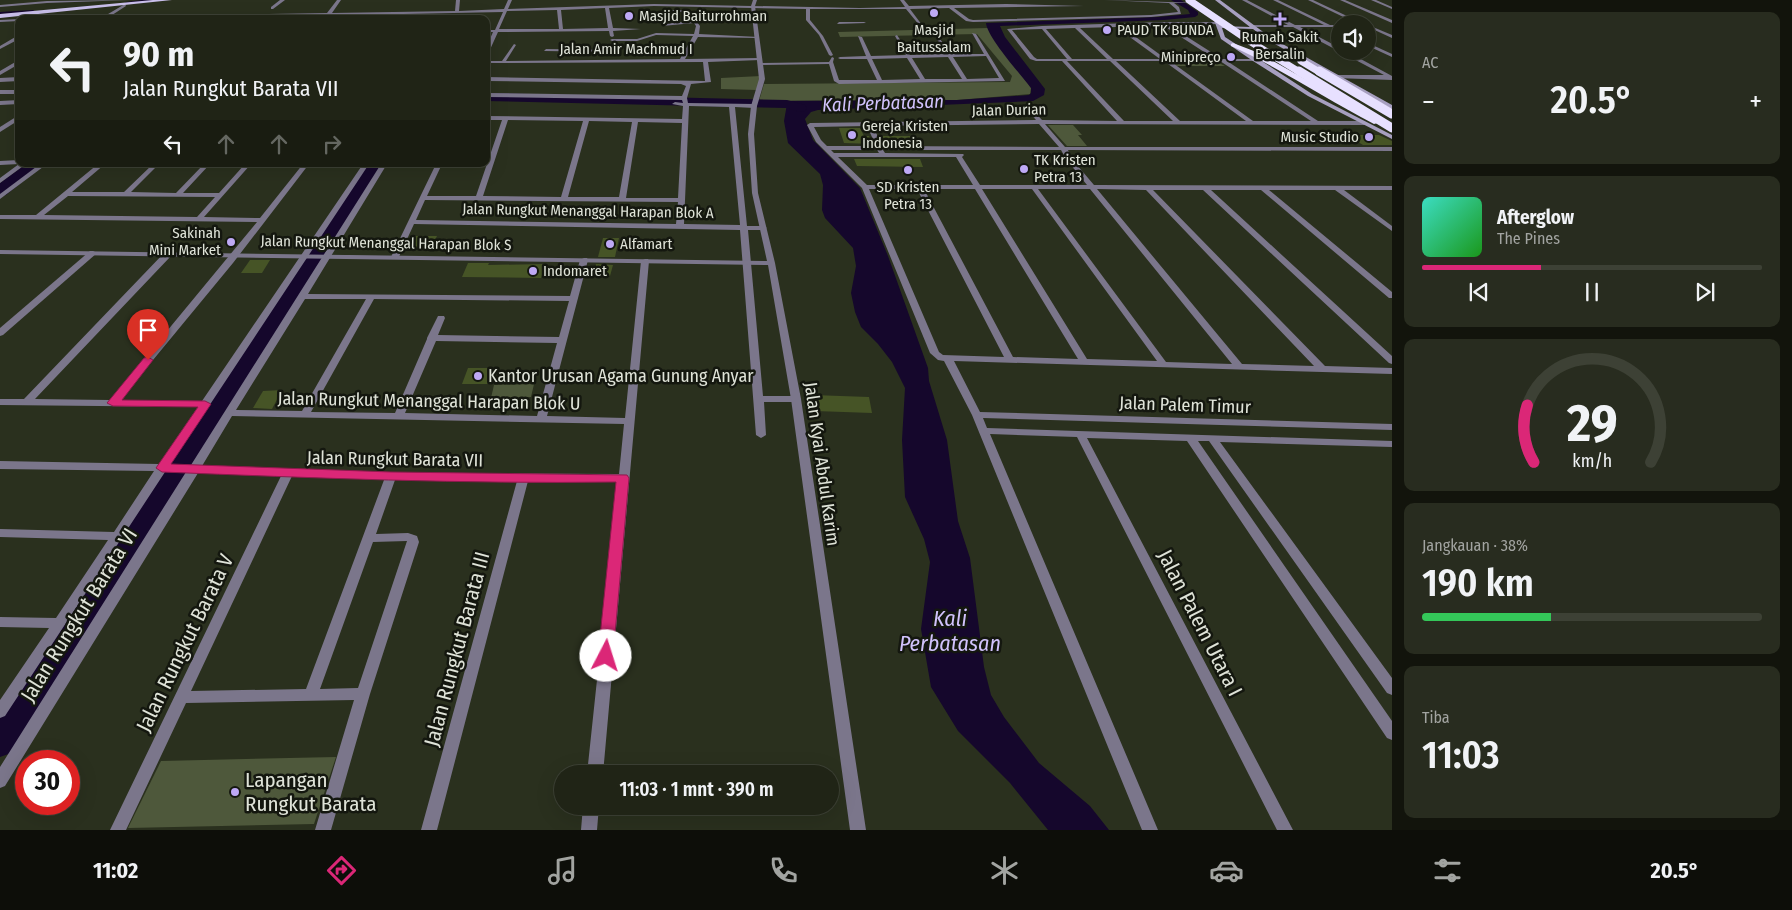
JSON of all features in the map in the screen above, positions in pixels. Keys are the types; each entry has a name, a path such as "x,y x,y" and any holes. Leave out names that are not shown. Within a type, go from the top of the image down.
{"highway":[{"path":"1188,1 1392,129"},
{"path":"1214,2 1250,31 1392,114"},
{"path":"1233,45 1280,68 1327,96 1392,129"}],"main road":[{"path":"0,11 169,0"},
{"path":"1196,1 1217,23 1221,35 1254,60 1310,95 1392,138"},
{"path":"0,16 41,13 127,2"},
{"path":"1214,2 1252,27 1392,107"},
{"path":"41,13 46,8"},
{"path":"1217,23 1231,21"},
{"path":"1238,21 1244,21"},
{"path":"1217,23 1252,27"}],"street":[{"path":"272,8 283,0"},
{"path":"329,14 339,0"},
{"path":"457,12 458,0"},
{"path":"490,42 510,0"},
{"path":"713,0 718,6"},
{"path":"753,6 755,0"},
{"path":"838,9 839,0"},
{"path":"902,0 920,25"},
{"path":"308,15 560,10 654,3 669,5 838,9 907,9 1006,5 1082,6 1078,0"},
{"path":"1106,0 1172,3 1196,1"},
{"path":"1244,0 1331,46"},
{"path":"1275,0 1331,26"},
{"path":"1310,0 1342,15"},
{"path":"1342,0 1392,22"},
{"path":"1373,0 1392,7"},
{"path":"0,6 57,2 127,2"},
{"path":"108,15 127,2"},
{"path":"784,7 787,3"},
{"path":"950,7 968,20 1142,17 1180,13 1180,10 1172,3"},
{"path":"669,5 670,11"},
{"path":"1006,5 1014,14"},
{"name":"Jalan Kyai Abdul Karim","path":"753,6 762,79 755,103 751,134 755,193 771,263 796,399 858,830"},
{"path":"607,8 611,30 613,62"},
{"path":"808,8 808,20 820,35 831,60 836,81 839,82 1003,80 974,34"},
{"path":"860,9 868,31"},
{"path":"560,10 562,31"},
{"path":"660,12 684,11 695,22 698,30 696,36 681,62"},
{"path":"407,15 411,13"},
{"path":"0,21 15,20"},
{"path":"664,25 695,22"},
{"path":"839,23 864,23"},
{"path":"1217,23 1163,23 1008,29 1034,59 1254,60"},
{"path":"1163,23 1317,122"},
{"path":"1116,25 1251,122"},
{"path":"1075,26 1178,122"},
{"path":"1252,27 1331,26"},
{"path":"1376,26 1392,26"},
{"path":"1042,27 1067,60 1122,122"},
{"path":"490,31 639,29"},
{"path":"1376,30 1392,38"},
{"path":"612,40 637,40 656,34 757,38"},
{"path":"896,36 922,81"},
{"path":"937,36 965,80"},
{"path":"9,37 15,37"},
{"path":"860,37 880,82"},
{"path":"0,48 15,39"},
{"path":"503,62 514,45"},
{"path":"1376,48 1392,56"},
{"path":"546,50 613,51"},
{"name":"Jalan Amir Machmud I","path":"490,63 761,62 831,60 840,57 987,54"},
{"path":"1358,60 1391,77"},
{"path":"490,79 708,82 705,61"},
{"path":"0,73 15,64"},
{"path":"1337,77 1391,77"},
{"path":"0,80 15,79"},
{"path":"680,225 685,101 689,85 684,82"},
{"path":"0,92 15,92"},
{"path":"490,95 685,101 732,105 755,103"},
{"path":"490,100 685,101"},
{"path":"0,103 15,102"},
{"path":"732,105 745,226 746,262 761,435"},
{"path":"1028,106 1064,149 1067,156 1092,188 1240,367"},
{"path":"490,118 685,121"},
{"path":"480,198 506,118"},
{"path":"564,199 587,119"},
{"path":"0,130 15,120"},
{"path":"622,199 635,120"},
{"name":"Jalan Durian","path":"826,148 818,141 810,125 1042,122 1364,123"},
{"path":"870,125 882,152"},
{"path":"826,148 958,156 1392,156"},
{"path":"826,148 865,188 935,353 941,358 1392,371"},
{"path":"833,156 882,152 1064,149 1392,149"},
{"path":"958,156 1084,362"},
{"path":"0,163 15,162"},
{"path":"0,181 19,167"},
{"path":"0,197 40,167"},
{"path":"37,218 98,167"},
{"path":"126,194 153,167"},
{"path":"178,194 204,167"},
{"path":"199,219 245,167"},
{"path":"113,403 304,167"},
{"name":"Jalan Rungkut Barata VI","path":"0,712 165,468 205,404 307,256 364,167"},
{"name":"Jalan Rungkut Barata VI","path":"0,781 188,469 228,413 324,256 382,167"},
{"path":"395,257 438,167"},
{"path":"865,188 1392,188"},
{"path":"920,188 1010,360"},
{"path":"1034,188 1164,365"},
{"path":"1148,188 1322,369"},
{"path":"1205,188 1392,362"},
{"path":"1263,188 1392,296"},
{"path":"1337,188 1392,229"},
{"path":"66,194 220,195"},
{"path":"423,198 681,200"},
{"path":"0,216 261,220"},
{"name":"Jalan Rungkut Menanggal Harapan Blok A","path":"412,222 745,226 763,228"},
{"name":"Jalan Rungkut Menanggal Harapan Blok S","path":"1,253 235,254 771,263"},
{"path":"0,333 94,253"},
{"path":"26,402 168,254"},
{"path":"541,419 584,260"},
{"path":"595,765 645,261"},
{"path":"301,296 573,299"},
{"path":"305,414 372,296"},
{"path":"399,416 441,318"},
{"path":"431,338 562,340"},
{"path":"948,359 983,431 1150,830"},
{"path":"759,399 796,399"},
{"path":"0,402 205,404"},
{"name":"Jalan Rungkut Menanggal Harapan Blok U","path":"228,413 630,421"},
{"name":"Jalan Palem Timur","path":"976,415 1391,428"},
{"name":"Jalan Palem Timur","path":"983,431 1392,444"},
{"name":"Jalan Palem Utara I","path":"1080,434 1284,830"},
{"path":"1190,437 1392,733"},
{"path":"1212,438 1392,689"},
{"name":"Jalan Rungkut Barata VII","path":"0,465 523,479 622,478"},
{"name":"Jalan Rungkut Barata V","path":"118,830 288,473"},
{"path":"311,695 370,538 391,476"},
{"name":"Jalan Rungkut Barata III","path":"429,830 523,479"},
{"path":"0,534 118,536"},
{"path":"323,830 363,694 413,542 413,538 408,537 370,538"},
{"path":"0,622 59,623"},
{"path":"181,697 363,694"},
{"path":"589,830 591,815"}],"green space":[{"path":"988,28 1031,88 1030,94 957,100 759,101 764,84 1010,82 1012,76 977,34 840,37 838,32"},
{"path":"1159,54 1207,54 1214,58 1169,59"},
{"path":"1215,61 1225,66 1176,66 1170,62"},
{"path":"761,76 757,90 721,89 721,78"},
{"path":"1048,125 1073,125 1082,135 1078,135 1087,146 1067,146"},
{"path":"534,384 531,397 491,398 494,385"},
{"name":"Lapangan Rungkut Barata","path":"336,757 314,824 128,828 161,761"}],"water":[{"name":"Kali Perbatasan","path":"1171,0 1181,0 1198,12 1198,15 1195,17 1164,20 1000,26 1005,37 1045,89 1044,95 1033,101 818,110 811,112 805,119 813,140 860,188 888,256 928,368 929,381 947,440 958,521 970,558 984,667 991,695 1004,717 1039,763 1090,806 1109,830 1048,830 1010,783 958,731 931,687 921,629 930,562 924,539 905,497 902,440 905,388 892,362 861,327 855,312 851,293 856,266 853,248 825,218 822,210 823,185 820,174 788,143 784,121 787,104 764,103 764,101 957,100 1029,95 1031,88 998,46 986,23 1158,17 1190,14 1188,10"}],"building":[{"name":"Gereja Kristen Indonesia","path":"839,128 860,128 864,136 869,136 873,144 844,143"},
{"name":"Music Studio","path":"1347,135 1379,135 1392,141 1392,145 1363,145"},
{"path":"880,136 910,136 914,144 883,144"},
{"name":"SD Kristen Petra 13","path":"854,159 920,159 923,167 857,166"},
{"path":"411,236 437,236 431,248 405,248"},
{"name":"Alfamart","path":"603,238 619,238 615,257 598,257"},
{"path":"250,260 270,260 262,273 241,273"},
{"path":"468,263 489,263 488,265 545,264 541,278 462,277"},
{"path":"596,264 613,265 610,276 593,276"},
{"name":"Kantor Urusan Agama Gunung Anyar","path":"468,368 494,368 489,384 462,384"},
{"path":"282,390 272,409 253,408 263,391"},
{"path":"813,395 869,397 872,413 815,411"}],"waterway":[{"path":"126,3 150,0"},
{"path":"0,13 33,11"},
{"path":"490,97 787,104 800,108"},
{"path":"0,191 32,167"},
{"path":"0,740 373,167"}],"place":[{"name":"Masjid Baitussalam","path":"934,13"},
{"name":"Masjid Baiturrohman","path":"629,16"},
{"name":"Rumah Sakit Bersalin","path":"1280,19"},
{"name":"PAUD TK BUNDA","path":"1107,30"},
{"name":"Minipreço","path":"1231,57"},
{"name":"Gereja Kristen Indonesia","path":"852,135"},
{"name":"Music Studio","path":"1369,137"},
{"name":"TK Kristen Petra 13","path":"1024,169"},
{"name":"SD Kristen Petra 13","path":"908,170"},
{"name":"Sakinah Mini Market","path":"231,242"},
{"name":"Alfamart","path":"610,244"},
{"name":"Indomaret","path":"533,271"},
{"name":"Kantor Urusan Agama Gunung Anyar","path":"478,376"},
{"name":"Lapangan Rungkut Barata","path":"235,792"}],"route":[{"path":"148,360 113,403 205,404 162,468 523,479 622,478 606,656"}]}
